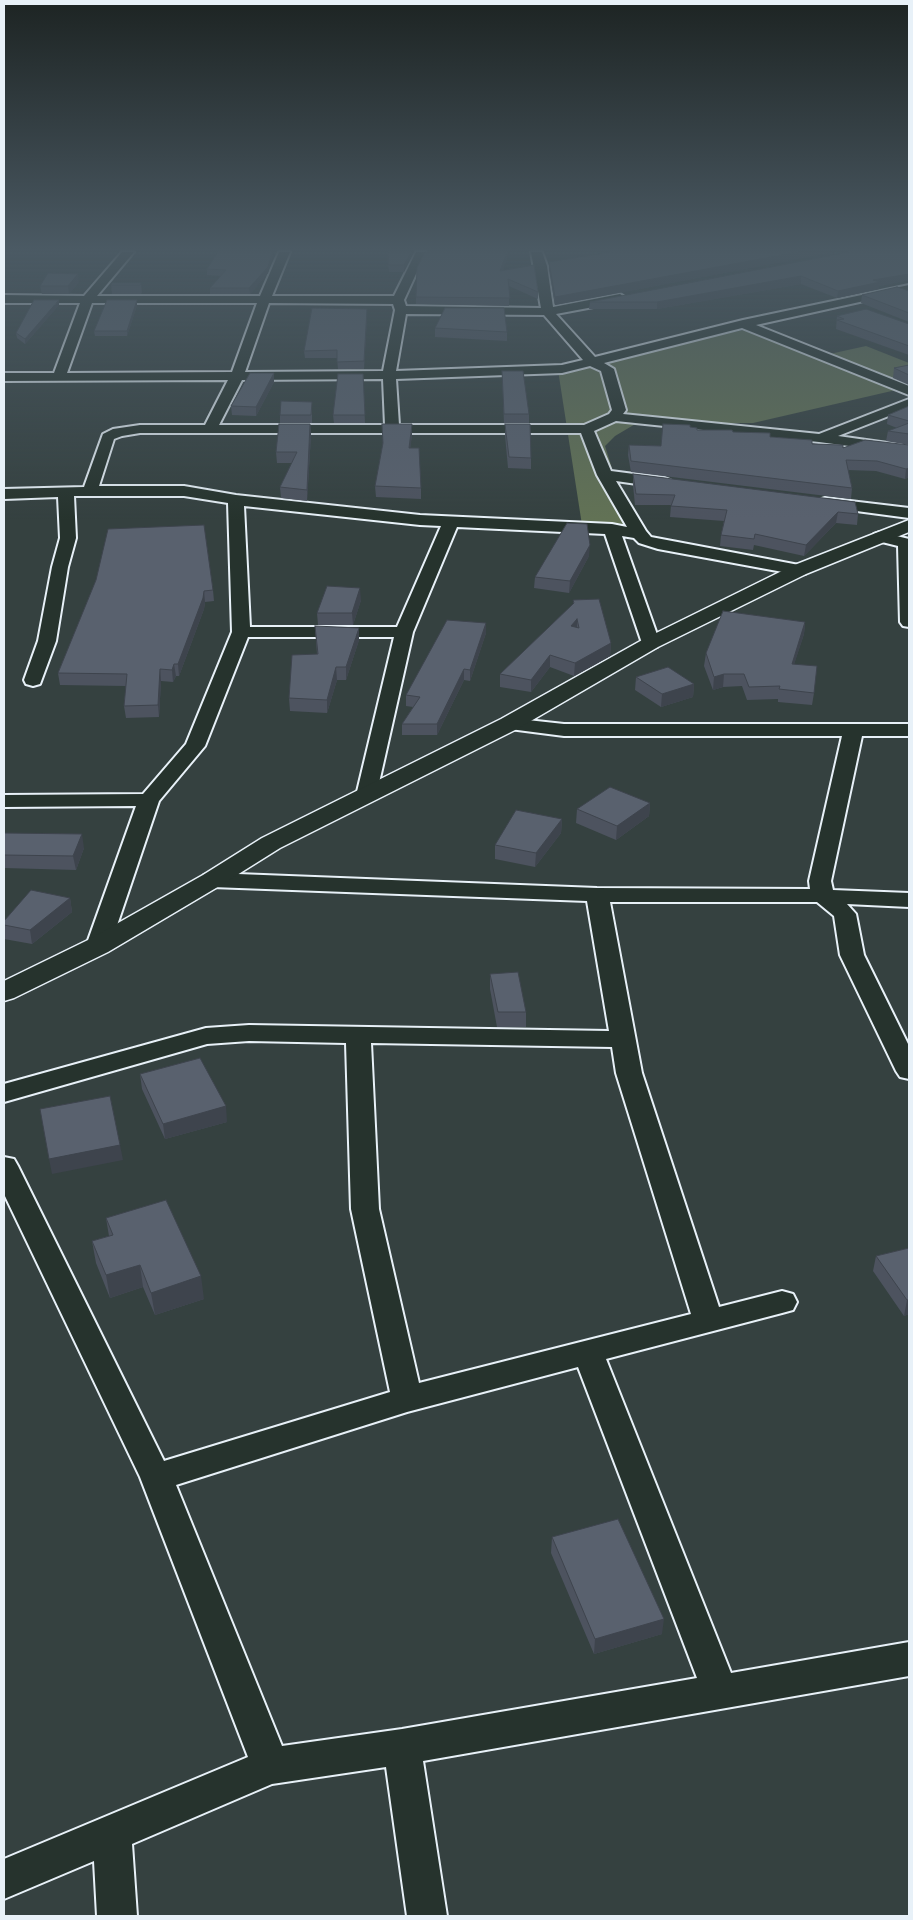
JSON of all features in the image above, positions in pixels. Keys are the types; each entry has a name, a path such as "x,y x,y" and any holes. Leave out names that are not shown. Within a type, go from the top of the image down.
{"street":[{"path":"59,377 72,342"},
{"path":"209,430 237,376 249,342"},
{"path":"392,427 389,375 394,342"},
{"path":"574,342 592,362 607,369 619,410 614,417"},
{"path":"4,377 389,375 541,371 562,369 673,342"},
{"path":"787,342 909,391"},
{"path":"819,438 909,403"},
{"path":"90,492 108,437 118,432 140,429 209,430 392,427 586,429 614,417 819,438 909,450"},
{"path":"586,429 605,475 639,534 646,540 658,544 799,570"},
{"path":"605,475 683,485"},
{"path":"4,494 184,492 236,500 451,522 612,529 639,534"},
{"path":"33,680 47,641 60,567 68,538 66,493"},
{"path":"98,946 149,800 195,746 241,632 236,500"},
{"path":"811,501 909,513"},
{"path":"366,796 404,632 451,522"},
{"path":"612,529 651,643"},
{"path":"4,992 98,946 212,880 271,842 509,724 651,643 799,570 880,537 908,537 909,622"},
{"path":"241,632 404,632"},
{"path":"509,724 564,730 909,730"},
{"path":"853,731 820,881 823,896 845,914 852,955 909,1071"},
{"path":"4,801 149,800"},
{"path":"212,880 597,895 823,896 909,900"},
{"path":"597,895 629,1073 709,1322"},
{"path":"4,1093 206,1036 249,1033 623,1039"},
{"path":"358,1035 365,1209 407,1399"},
{"path":"4,1166 156,1477 271,1766"},
{"path":"156,1477 407,1399 782,1302"},
{"path":"588,1353 721,1692"},
{"path":"4,1879 271,1766 402,1748 909,1659"},
{"path":"402,1748 428,1916"},
{"path":"112,1834 117,1916"}],"green space":[{"path":"686,342 779,342 816,357 866,346 909,363 909,387 753,423 637,423 615,436 605,446 630,526 582,525 558,370 609,357"}],"building":[{"path":"306,342 365,342 364,361 337,362 337,350 304,351"},
{"path":"897,342 909,342 909,346"},
{"path":"909,365 909,375 894,368"},
{"path":"502,371 523,371 529,414 504,414"},
{"path":"250,373 274,373 256,407 231,406"},
{"path":"338,374 363,374 365,415 333,415"},
{"path":"281,401 312,402 311,415 280,415"},
{"path":"909,406 909,421 888,415"},
{"path":"909,423 909,434 888,431"},
{"path":"279,424 310,424 307,490 280,487 297,452 276,452"},
{"path":"382,424 412,424 409,448 419,448 421,488 375,486 383,443"},
{"path":"505,424 530,424 531,458 509,457"},
{"path":"663,424 690,425 690,427 697,428 697,430 770,433 770,437 812,440 812,444 843,445 843,448 865,440 909,445 909,468 906,469 877,461 846,460 852,488 631,461 629,445 661,446"},
{"path":"633,474 855,502 858,514 838,512 806,545 755,534 754,539 721,535 727,510 671,506 675,495 636,494"},
{"path":"567,523 587,524 590,545 570,581 535,577"},
{"path":"204,525 213,590 204,591 178,664 174,664 172,670 160,669 158,705 124,706 127,674 58,673 96,580 108,529"},
{"path":"327,586 360,588 352,613 317,613"},
{"path":"599,599 611,643 575,663 550,655 531,680 500,674 574,603 573,600","holes":["577,619 579,628 571,626"]},
{"path":"723,611 805,622 792,664 817,666 814,693 779,689 780,686 749,687 744,674 724,674 714,677 706,653"},
{"path":"447,620 486,623 470,670 464,669 437,724 402,724 420,697 406,695"},
{"path":"315,626 359,628 346,667 336,667 327,700 289,698 292,655 318,654"},
{"path":"668,667 694,684 662,694 636,677"},
{"path":"610,787 650,803 617,826 577,809"},
{"path":"516,810 562,819 536,853 495,845"},
{"path":"4,833 82,834 73,856 4,855"},
{"path":"31,890 70,898 30,930 4,925 4,921"},
{"path":"518,972 526,1012 498,1012 490,974"},
{"path":"200,1058 226,1106 163,1124 140,1074"},
{"path":"110,1096 120,1145 49,1159 40,1109"},
{"path":"166,1200 201,1276 151,1293 140,1265 106,1275 92,1241 113,1235 106,1218"},
{"path":"909,1248 909,1300 907,1300 876,1256"},
{"path":"618,1519 664,1619 595,1639 552,1537"}]}
